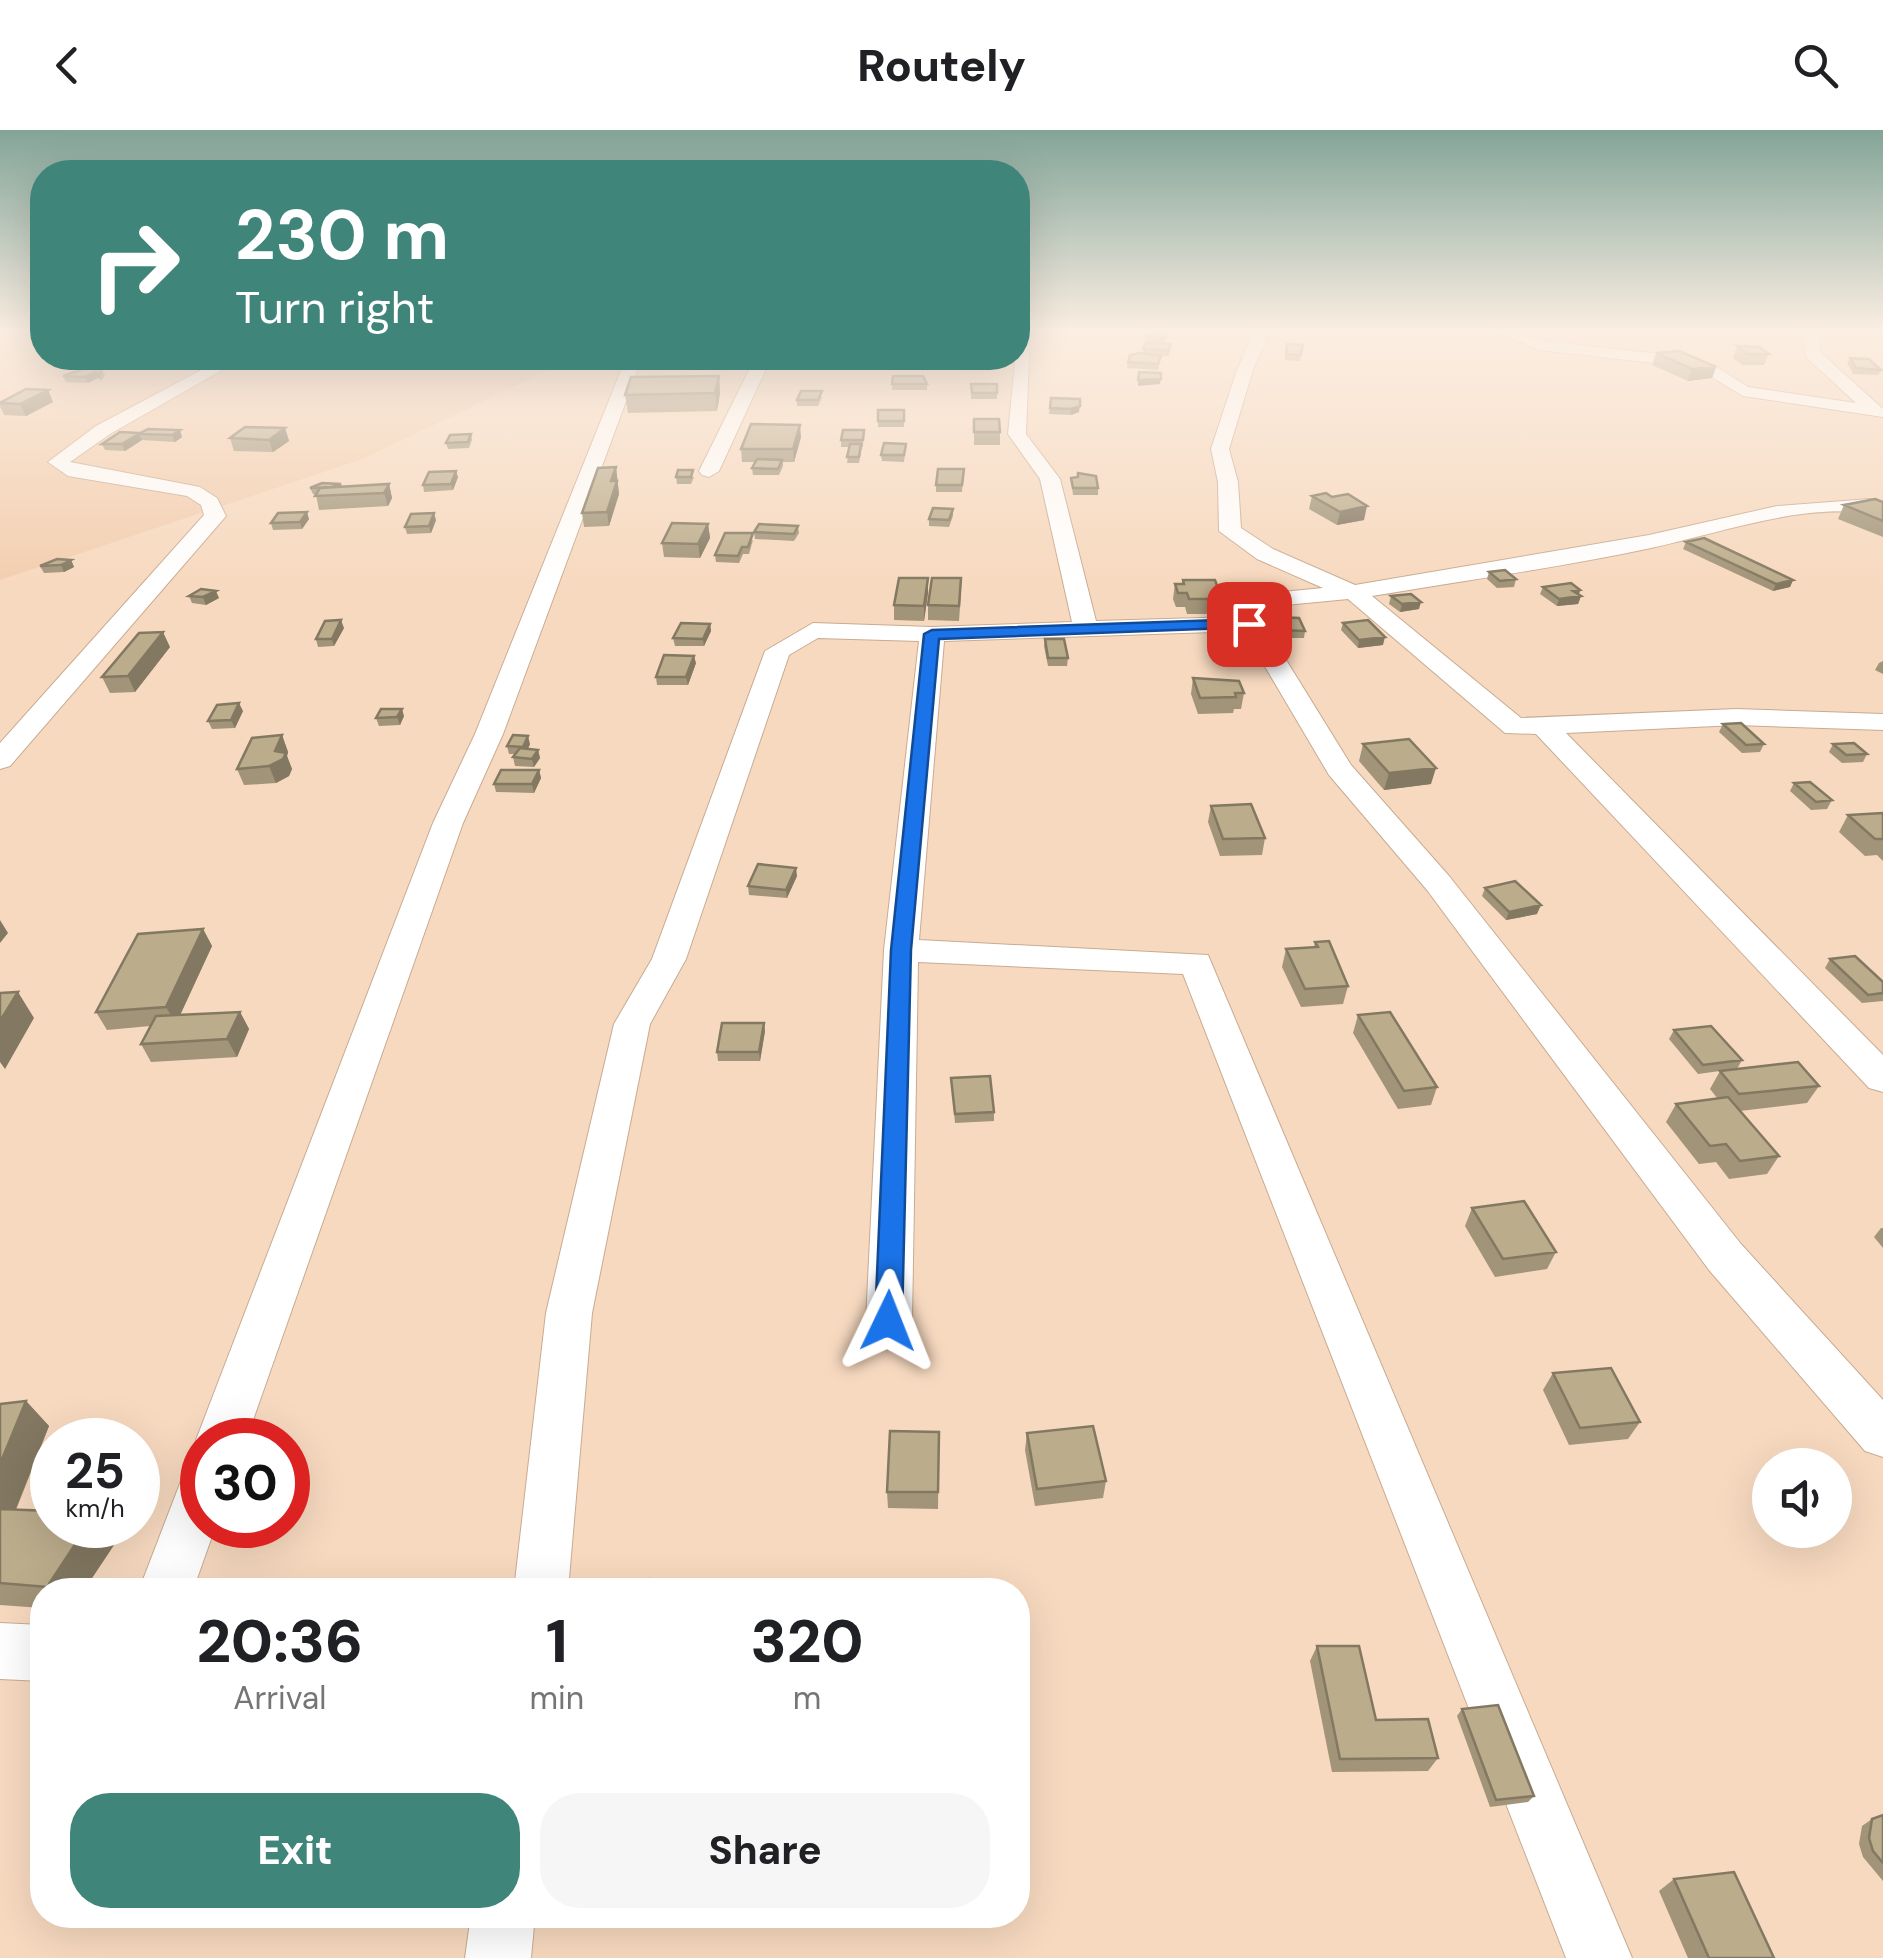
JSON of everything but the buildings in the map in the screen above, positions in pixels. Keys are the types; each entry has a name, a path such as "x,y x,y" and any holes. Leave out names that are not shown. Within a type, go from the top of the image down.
{"street":[{"path":"0,760 215,516 210,502 194,490 68,470 58,462 132,414"},
{"path":"228,1418 448,823 489,734 612,414"},
{"path":"709,471 736,414"},
{"path":"1018,414 1017,434 1050,478 1086,627"},
{"path":"1231,414 1220,449 1228,482 1230,532 1265,554 1353,592 1515,727 1736,718 1883,722"},
{"path":"1879,501 1777,512 1649,542 1353,592 1239,602 1340,769 1438,882 1724,1257 1883,1434"},
{"path":"542,1578 569,1312 632,1024 669,959 778,651 813,630 932,634 1249,624"},
{"path":"888,1321 901,950 932,634"},
{"path":"1541,724 1883,1078"},
{"path":"901,950 1196,962 1599,1958"},
{"path":"170,1578 181,1548"},
{"path":"0,1651 30,1652"},
{"path":"498,1958 501,1928"}],"shaded area":[{"path":"0,414 456,414 360,460 0,580"}],"route":[{"path":"888,1321 901,950 932,634 1249,624"}]}
